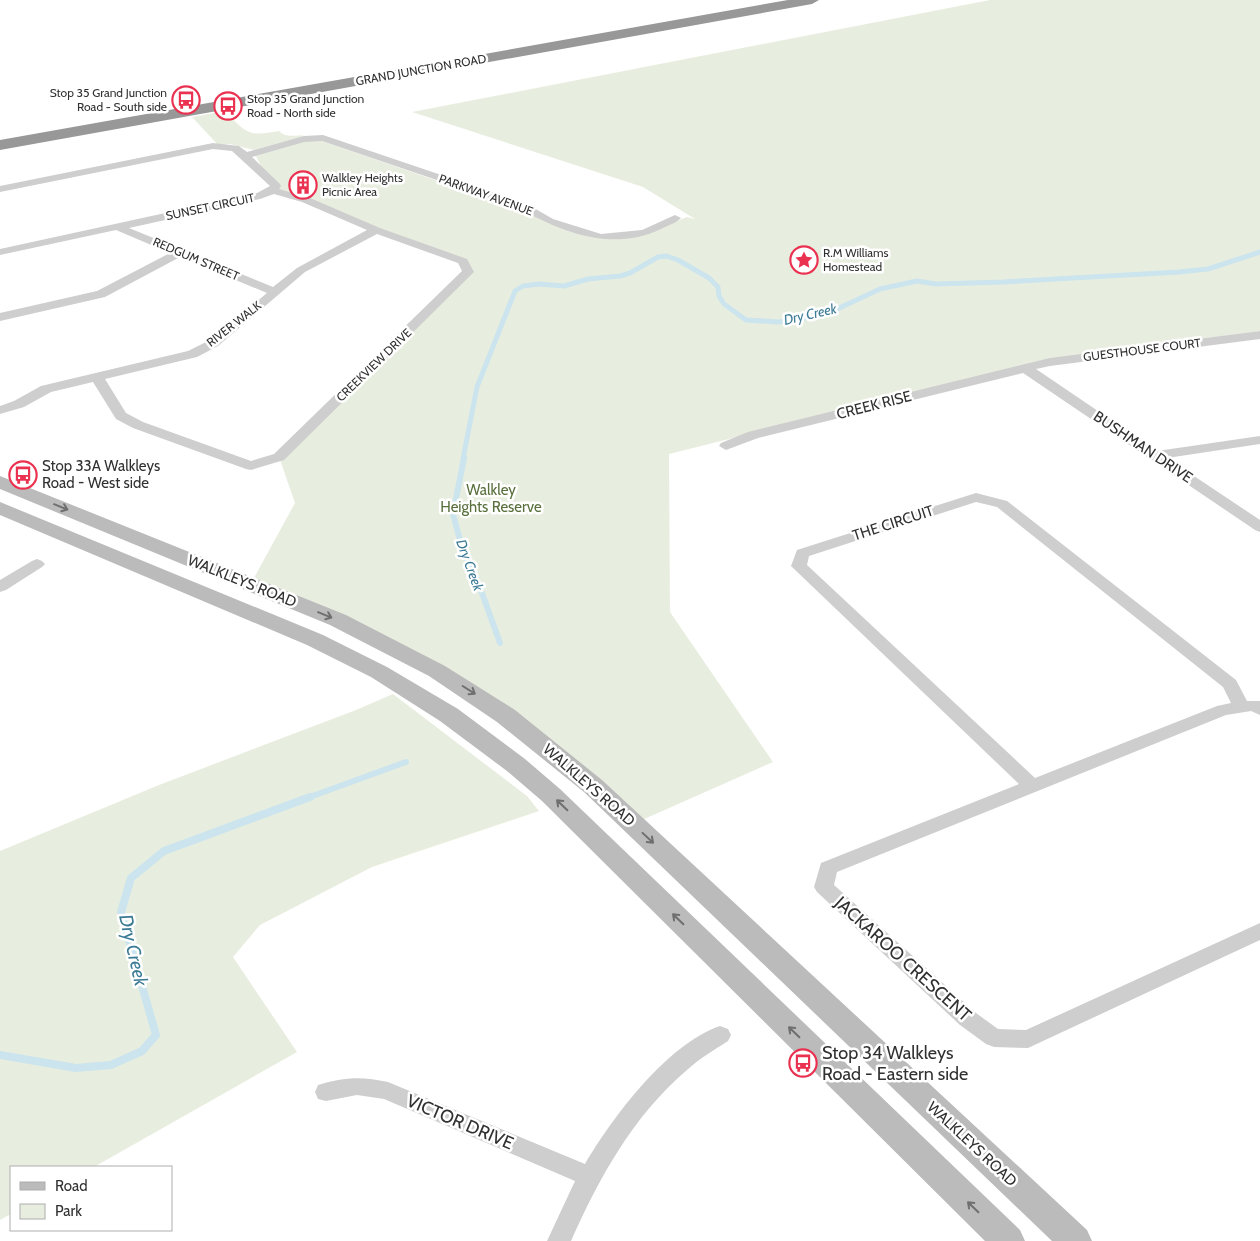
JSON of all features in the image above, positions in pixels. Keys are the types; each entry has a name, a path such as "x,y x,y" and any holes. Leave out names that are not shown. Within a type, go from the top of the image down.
{"highway":[{"name":"GRAND JUNCTION ROAD","path":"0,137 793,1"},
{"name":"GRAND JUNCTION ROAD","path":"0,145 793,1"}],"main road":[{"name":"WALKLEYS ROAD","path":"0,482 338,620 437,671 506,716 599,792 1075,1241"},
{"name":"WALKLEYS ROAD","path":"0,508 314,640 404,686 449,715 516,765 551,795 1008,1241"}],"street":[{"path":"303,128 311,138"},
{"name":"PARKWAY AVENUE","path":"246,155 318,137 523,206 549,220 600,237 644,233 675,218"},
{"name":"SUNSET CIRCUIT","path":"0,189 213,146 234,148 246,155 276,186 273,191 260,196 0,252"},
{"name":"CREEKVIEW DRIVE","path":"97,377 121,416 138,425 251,466 279,457 468,272 463,262 376,230 306,200 273,191"},
{"path":"660,225 679,232"},
{"name":"REDGUM STREET","path":"118,227 275,292"},
{"name":"RIVER WALK","path":"0,419 19,404 46,389 192,354 214,343 301,270 376,230"},
{"path":"0,317 101,294 180,252"},
{"name":"GUESTHOUSE COURT","path":"1025,368 1050,362 1260,335"},
{"name":"CREEK RISE","path":"726,446 753,435 1025,368"},
{"name":"BUSHMAN DRIVE","path":"1025,368 1260,527"},
{"name":"RIVER WALK","path":"0,410 19,404"},
{"path":"1156,455 1260,440"},
{"name":"THE CIRCUIT","path":"1032,786 799,566 802,552 976,497 1002,504 1230,684 1251,708"},
{"path":"0,587 37,564"},
{"name":"JACKAROO CRESCENT","path":"1251,708 1223,710 828,868 824,888 968,1020 994,1038 1028,1039 1260,931"},
{"path":"558,1241 570,1214 617,1130 637,1105 676,1066 720,1035"},
{"name":"VICTOR DRIVE","path":"326,1092 352,1085 388,1091 590,1177"}],"green space":[{"name":"Walkley Heights Reserve","path":"990,0 1260,0 1260,331 1045,360 669,454 670,612 773,762 633,824 450,679 250,585 295,503 279,457 468,272 463,261 273,191 256,156 305,141 319,140 600,237 644,233 687,217 695,219 643,187 412,112"},
{"path":"225,111 248,132 260,134 279,131 288,136 305,136 254,150 230,144 218,145 192,117"},
{"path":"393,694 527,796 539,811 372,867 260,925 233,957 297,1052 96,1166 10,1166 10,1215 0,1220 0,851 159,785 356,710"}],"waterway":[{"name":"Dry Creek","path":"463,459 477,387 515,291 523,286 539,284 564,286 588,279 620,276 630,273 658,257 666,256 678,260 709,278 718,287 719,296 724,304 746,320 778,322 812,317 835,310 880,289 917,281 936,284 1004,282 1179,272 1208,269 1260,252"},
{"name":"Dry Creek","path":"464,458 453,514 463,551 478,582 500,643"},
{"name":"Dry Creek","path":"307,798 406,762"},
{"name":"Dry Creek","path":"0,1055 76,1068 111,1065 142,1051 156,1035 121,912 131,878 164,851 310,797"}],"place":[{"name":"Stop 35 Grand Junction Road - South side","path":"186,100"},
{"name":"Stop 35 Grand Junction Road - North side","path":"228,106"},
{"name":"Walkley Heights Picnic Area","path":"303,185"},
{"name":"R.M Williams Homestead","path":"804,260"},
{"name":"Stop 33A Walkleys Road - West side","path":"23,475"},
{"name":"Stop 34 Walkleys Road - Eastern side","path":"803,1063"}]}
